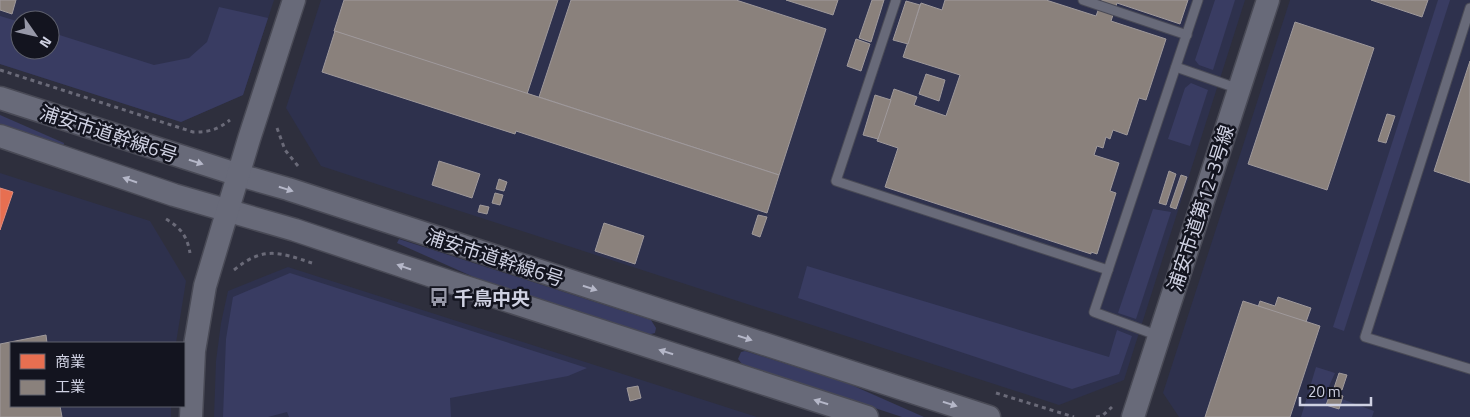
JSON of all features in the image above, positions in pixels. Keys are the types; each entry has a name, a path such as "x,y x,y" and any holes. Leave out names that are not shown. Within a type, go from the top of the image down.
{"street":[{"path":"191,417 194,351 205,286 249,139 294,0"},
{"name":"浦安市道第12-3号線","path":"1133,417 1268,0"},
{"name":"浦安市道幹線6号","path":"0,98 297,192 989,417"},
{"name":"浦安市道幹線6号","path":"0,136 174,195 295,230 867,417"}],"lane":[{"path":"896,0 836,181 1108,270"},
{"path":"1084,0 1187,35"},
{"path":"1159,336 1094,312 1198,0"},
{"path":"1470,8 1365,337 1470,369"},
{"path":"1176,67 1239,89"}],"path":[{"path":"0,70 193,132 209,132 219,128"},
{"path":"285,150 296,165"},
{"path":"166,218 178,226 185,236"},
{"path":"247,259 267,253 290,256 312,263"},
{"path":"1096,417 1102,416"}],"shaded area":[{"path":"0,0 274,0 243,95 181,122 0,64"},
{"path":"321,0 1245,0 1124,380 1059,405 321,166 286,108"},
{"path":"1215,0 1235,0 1213,70 1199,65 1195,60"},
{"path":"1290,0 1470,0 1470,417 1179,417 1163,393"},
{"path":"1438,0 1450,0 1344,331 1333,327"},
{"path":"219,7 268,18 243,95 181,122 0,64 0,16 10,19 10,60 60,60 60,35 154,65 189,58 207,42"},
{"path":"1191,83 1208,90 1190,146 1168,139 1185,88"},
{"path":"0,115 64,143 63,148 0,128"},
{"path":"0,173 150,221 186,281 176,342 10,342 10,407 171,407 171,417 0,417"},
{"path":"1153,209 1171,212 1136,319 1118,313"},
{"path":"399,239 651,320 656,328 655,333 647,335 485,282 397,243"},
{"path":"807,266 1109,357 1117,330 1132,336 1119,374 1072,389 798,298"},
{"path":"288,267 757,417 214,417 216,361 228,291"},
{"path":"290,273 587,368 568,376 450,398 451,417 289,417 287,412 268,417 223,417 226,339 233,297"},
{"path":"745,351 847,383 924,417 902,417 742,364 738,359 741,352"},
{"path":"1316,367 1335,373 1326,393 1374,411 1372,417 1301,417"}],"building: 商業":[{"path":"0,188 13,192 0,230"}],"building: 工業":[{"path":"0,0 16,0 10,13 0,10"},
{"path":"344,0 558,0 527,94 334,31"},
{"path":"571,0 736,0 826,29 779,175 539,97"},
{"path":"786,0 838,0 833,15"},
{"path":"872,0 884,0 871,42 859,38"},
{"path":"945,0 1046,0 1096,16 1102,0 1188,0 1180,24 1117,3 1111,21 1166,39 1146,100 1139,98 1127,135 1113,130 1110,139 1106,137 1103,148 1097,146 1094,155 1119,163 1110,191 1116,193 1097,254 1091,252 1091,254 885,187 898,148 877,141 894,89 917,97 914,105 946,116 960,75 903,57 921,3 942,10"},
{"path":"1371,0 1428,0 1422,17"},
{"path":"906,1 920,5 908,44 893,40"},
{"path":"1295,22 1374,48 1327,190 1248,164"},
{"path":"335,31 779,175 767,213 516,131 515,134 322,72"},
{"path":"856,39 870,44 861,71 847,66"},
{"path":"1470,61 1470,183 1434,171"},
{"path":"926,74 945,80 939,101 919,94"},
{"path":"875,95 891,100 878,139 863,135"},
{"path":"1387,114 1395,116 1386,143 1378,141"},
{"path":"439,161 480,174 472,198 432,185"},
{"path":"1169,171 1176,174 1166,205 1159,203"},
{"path":"1181,175 1187,177 1176,209 1170,207"},
{"path":"499,179 507,182 504,191 496,189"},
{"path":"495,193 503,195 500,205 492,203"},
{"path":"480,205 489,207 487,214 478,212"},
{"path":"758,215 767,217 760,237 752,234"},
{"path":"604,223 644,236 635,264 595,251"},
{"path":"1278,297 1311,308 1306,322 1258,307 1260,301 1275,306"},
{"path":"1243,301 1320,326 1290,417 1205,417"},
{"path":"46,335 47,342 10,342"},
{"path":"10,342 10,407 60,407 62,417 0,417 0,344"},
{"path":"1339,373 1347,375 1342,390 1334,388"},
{"path":"638,386 641,398 630,401 627,388"},
{"path":"1331,392 1343,396 1339,409 1326,405"}],"place":[{"name":"千鳥中央","path":"439,297"}]}
